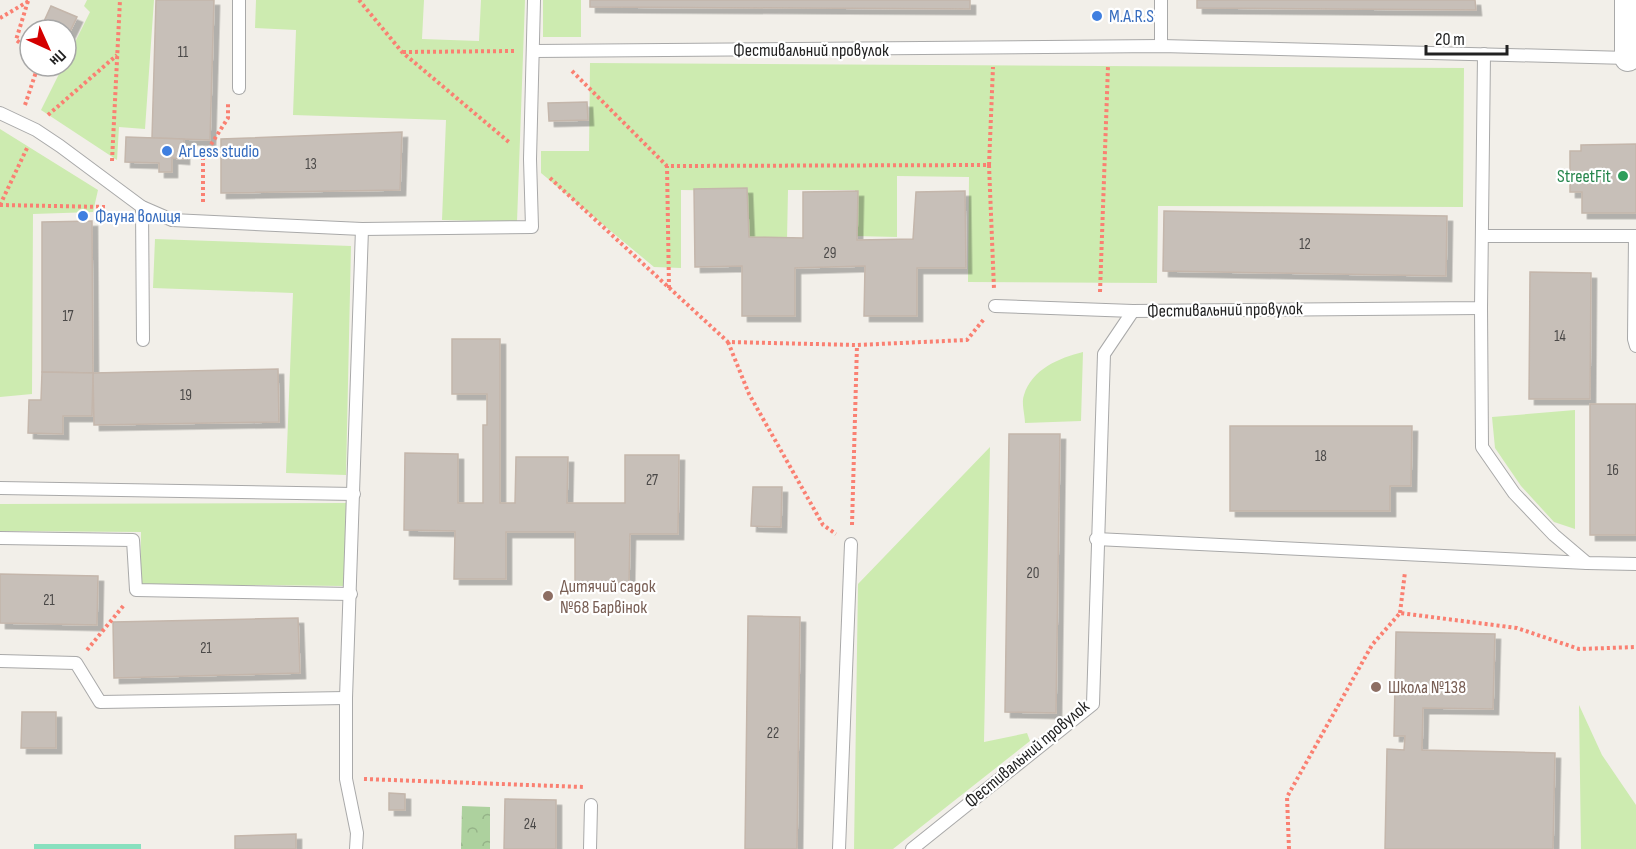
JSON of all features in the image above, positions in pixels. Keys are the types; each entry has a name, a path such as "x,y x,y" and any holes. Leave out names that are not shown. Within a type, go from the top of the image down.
{"street":[{"name":"Фестивальний провулок","path":"1628,0 1628,58"}],"lane":[{"path":"239,0 239,88"},
{"path":"0,113 36,130 142,207 172,220 362,229 532,227 530,159 534,0"},
{"path":"1161,0 1161,46"},
{"name":"Фестивальний провулок","path":"534,51 1161,46 1628,58"},
{"path":"1484,54 1482,447 1514,493 1554,535 1587,563"},
{"path":"142,207 143,340"},
{"path":"356,849 357,833 346,779 346,698 362,229"},
{"path":"1482,237 1635,236 1634,339 1636,346"},
{"path":"994,306 1133,311"},
{"name":"Фестивальний провулок","path":"912,849 1094,704 1096,539 1104,354 1133,311 1481,308"},
{"path":"0,488 354,494"},
{"path":"0,538 133,540 136,590 351,594"},
{"path":"1096,539 1636,564"},
{"path":"839,849 851,544"},
{"path":"0,661 76,663 100,702 346,698"},
{"path":"590,849 591,805"}],"path":[{"path":"112,164 120,0"},
{"path":"359,0 402,52 530,159 728,342 749,394 823,525 851,544"},
{"path":"0,18 29,1"},
{"path":"23,18 29,1"},
{"path":"1100,310 1108,47"},
{"path":"728,342 857,345 967,340 994,306 989,165 993,49"},
{"path":"402,52 534,51"},
{"path":"552,51 668,166 669,288"},
{"path":"117,54 44,118 0,205 142,207"},
{"path":"203,221 204,157 228,118"},
{"path":"668,166 989,165"},
{"path":"851,544 857,345"},
{"path":"1289,849 1287,797 1372,645 1400,613 1406,554"},
{"path":"84,655 136,590"},
{"path":"1400,613 1517,627 1579,649 1636,647"},
{"path":"346,779 594,787 591,805"}],"green space":[{"path":"87,0 154,0 145,129 119,127 117,160 41,110 57,78 78,78 78,36 90,12 84,6"},
{"path":"256,0 424,0 422,39 479,41 481,0 525,0 517,222 442,220 446,120 293,115 296,30 255,28"},
{"path":"543,0 581,0 581,37 543,37"},
{"path":"590,63 1464,68 1463,207 1158,206 1157,283 968,282 969,177 897,176 897,237 855,236 855,190 788,190 787,240 747,240 747,191 681,190 681,268 654,267 541,173 541,151 589,151"},
{"path":"0,129 98,190 93,212 33,214 32,394 0,397"},
{"path":"155,239 351,246 346,475 286,473 293,293 153,288"},
{"path":"1083,352 1081,421 1025,423 1023,398 1033,378 1056,361"},
{"path":"1575,410 1575,529 1554,522 1521,486 1495,448 1492,417"},
{"path":"990,447 984,742 1027,733 1030,741 893,849 854,849 858,584"},
{"path":"346,503 344,586 140,584 141,532 0,531 0,504"},
{"path":"1579,705 1602,755 1636,805 1636,849 1581,849"},
{"path":"462,806 490,807 490,849 461,849"},
{"path":"34,844 141,844 141,849 34,849"}],"building":[{"path":"156,0 214,0 210,140 152,138"},
{"path":"590,0 970,0 970,9 590,7"},
{"path":"1197,0 1475,0 1476,10 1197,8"},
{"path":"51,6 77,17 77,18 46,18"},
{"path":"587,102 588,120 549,121 548,103"},
{"path":"402,132 400,190 221,193 221,139"},
{"path":"126,137 184,139 184,159 172,158 172,172 159,172 159,163 125,162"},
{"path":"1636,144 1636,213 1582,213 1582,192 1570,192 1570,151 1581,151 1581,145"},
{"path":"747,188 749,237 803,238 803,192 858,191 857,240 913,239 916,192 965,191 966,268 917,268 917,316 864,316 865,266 795,268 795,316 742,316 742,266 695,267 694,189"},
{"path":"1164,211 1447,216 1446,276 1163,271"},
{"path":"92,221 93,373 42,372 42,222"},
{"path":"1530,272 1591,273 1590,399 1529,399"},
{"path":"452,339 500,339 500,503 515,503 516,457 568,457 567,503 625,503 625,455 679,455 678,534 630,534 629,583 575,582 575,532 506,532 506,579 454,579 455,531 404,530 405,453 458,454 458,503 483,503 483,425 487,425 487,394 452,394"},
{"path":"278,369 279,422 94,425 93,373"},
{"path":"42,372 93,373 92,416 63,416 63,434 28,433 29,400 41,400"},
{"path":"1590,404 1636,404 1636,535 1590,535"},
{"path":"1230,426 1412,426 1411,486 1390,486 1390,511 1230,511"},
{"path":"1009,434 1060,434 1056,713 1005,712"},
{"path":"753,487 782,487 781,527 751,526"},
{"path":"0,574 98,576 97,625 0,623"},
{"path":"748,616 800,617 797,849 745,849"},
{"path":"298,618 300,673 114,678 113,622"},
{"path":"1396,632 1495,634 1493,709 1423,708 1422,750 1555,753 1553,849 1385,849 1387,749 1404,750 1405,736 1394,736"},
{"path":"22,712 56,712 56,748 21,748"},
{"path":"389,793 405,794 405,810 389,810"},
{"path":"505,799 556,800 556,849 504,849"},
{"path":"296,834 296,849 235,849 235,836"}],"place":[{"name":"M.A.R.S","path":"1097,16"},
{"name":"ArLess studio","path":"167,151"},
{"name":"StreetFit","path":"1623,176"},
{"name":"Фауна волиця","path":"83,216"},
{"name":"Дитячий садок №68 Барвінок","path":"548,596"},
{"name":"Школа №138","path":"1376,687"}]}
